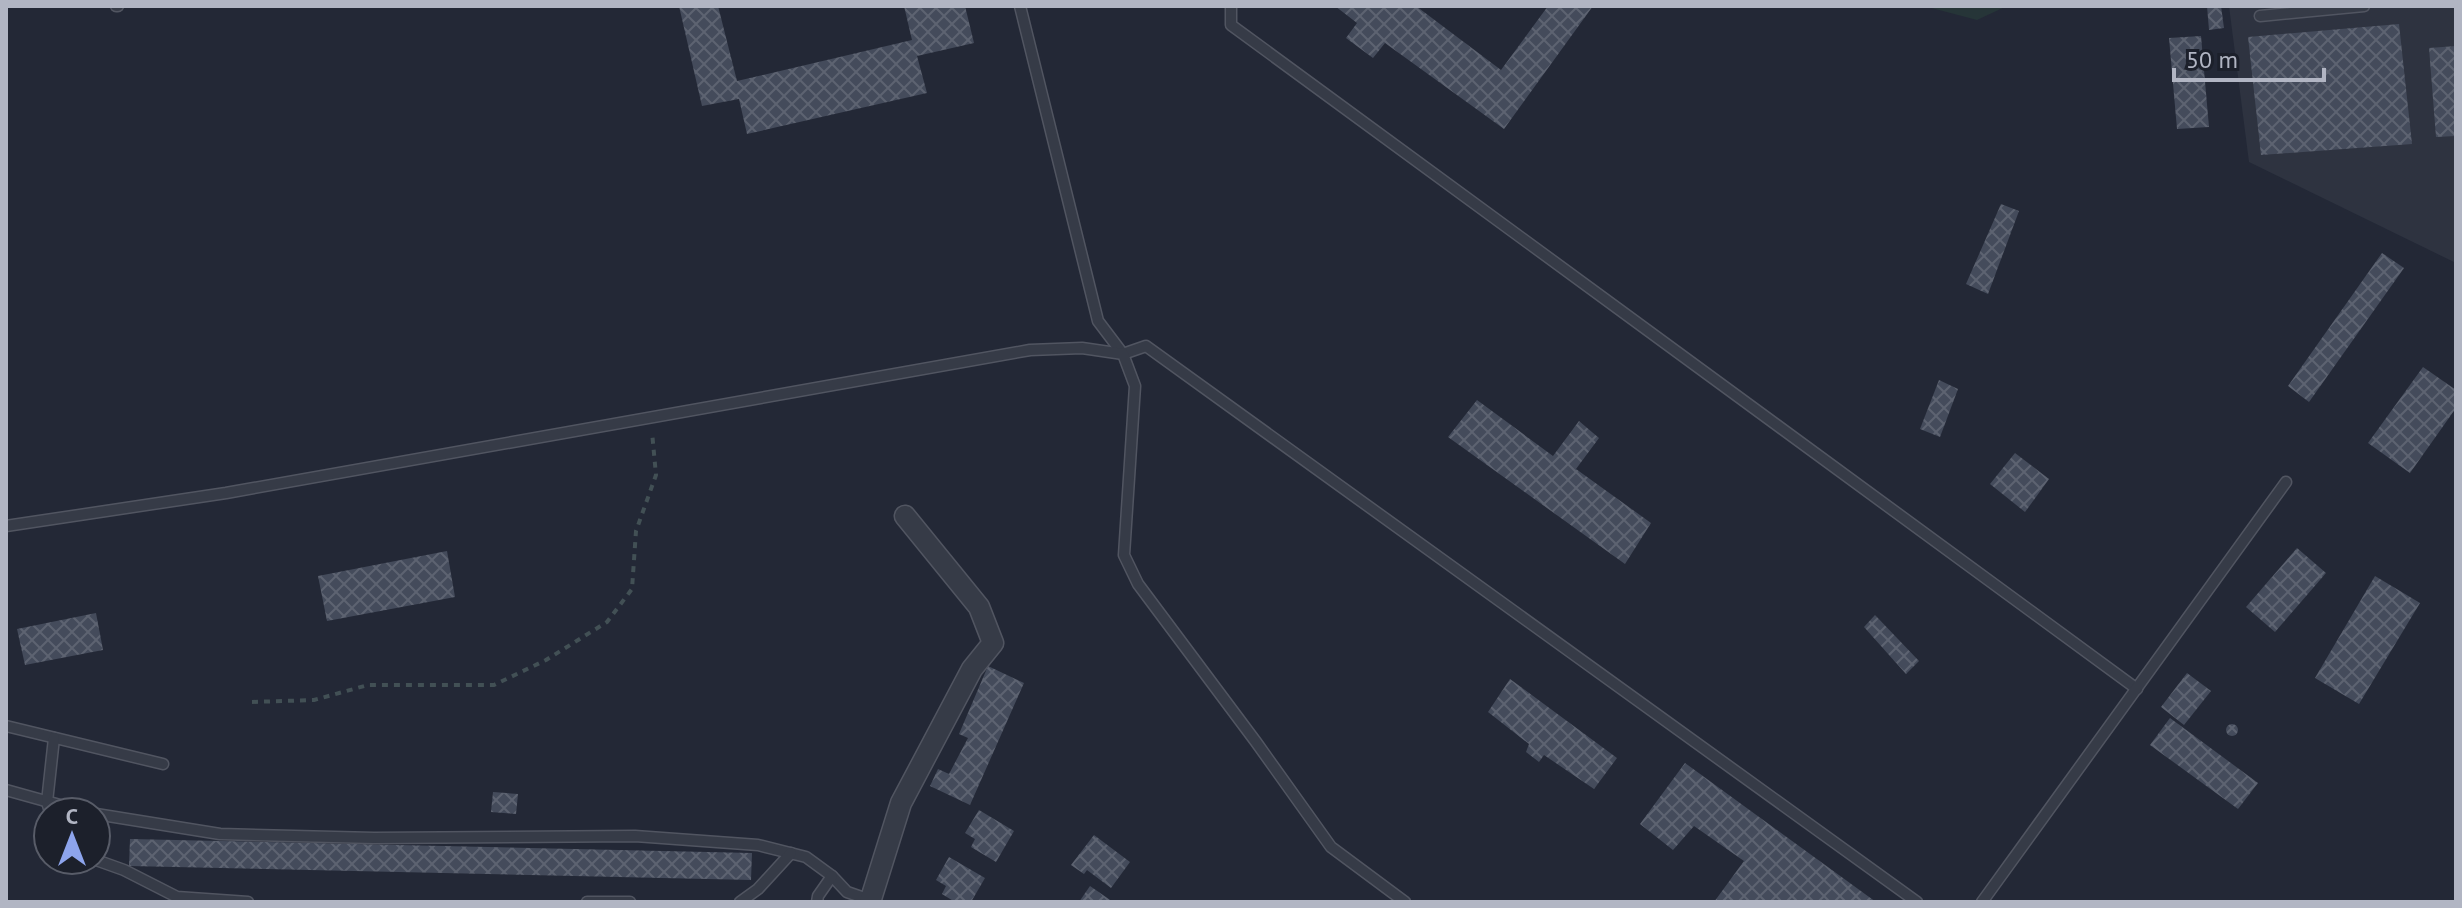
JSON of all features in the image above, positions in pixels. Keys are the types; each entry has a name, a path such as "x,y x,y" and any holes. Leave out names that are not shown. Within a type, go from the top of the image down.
{"street":[{"path":"870,901 901,803 972,669 993,643 979,607 905,516"}],"lane":[{"path":"1020,6 1098,321 1123,354 1135,386 1124,555 1138,584 1331,847 1405,902"},
{"path":"1231,6 1231,25 2137,689"},
{"path":"2260,16 2364,6"},
{"path":"6,526 226,493 1030,350 1082,348 1123,354 1146,346 1917,902"},
{"path":"1982,902 2286,482"},
{"path":"6,726 163,764"},
{"path":"50,796 54,738"},
{"path":"6,790 32,800"},
{"path":"112,817 220,834 374,838 635,836 758,845 806,857 832,876 847,892 870,901"},
{"path":"740,902 758,889 791,853"},
{"path":"112,866 177,897 248,902"},
{"path":"817,902 832,876"},
{"path":"587,902 630,902"}],"path":[{"path":"252,702 314,700 368,685 494,685 546,660 607,622 632,589 636,531 656,475 651,418"}],"shaded area":[{"path":"1924,6 2007,6 1977,20"},
{"path":"2229,6 2456,6 2456,263 2249,162"}],"building":[{"path":"679,6 718,6 737,81 912,40 904,6 965,6 974,43 917,56 927,93 747,134 739,99 702,106"},
{"path":"1335,6 1416,6 1501,70 1548,6 1593,6 1504,129 1385,43 1373,58 1346,38 1357,23"},
{"path":"2207,6 2221,6 2224,28 2209,30"},
{"path":"2399,24 2412,144 2261,155 2248,37"},
{"path":"2201,36 2209,127 2177,129 2169,38"},
{"path":"2456,46 2456,136 2436,137 2429,48"},
{"path":"2001,204 2019,211 1988,294 1966,284"},
{"path":"2382,253 2404,268 2309,402 2288,386"},
{"path":"2423,367 2456,390 2456,408 2410,473 2368,443"},
{"path":"1939,380 1958,389 1940,437 1920,429"},
{"path":"1477,400 1553,456 1579,421 1599,438 1576,469 1651,523 1625,564 1448,437"},
{"path":"2015,453 2049,479 2025,512 1990,484"},
{"path":"2297,548 2326,573 2275,632 2246,607"},
{"path":"447,551 455,597 327,621 318,576"},
{"path":"2375,576 2420,603 2359,704 2315,678"},
{"path":"96,613 103,650 25,665 17,629"},
{"path":"1875,615 1919,661 1906,674 1864,627"},
{"path":"988,666 1024,683 970,805 930,786 938,769 949,774 968,738 959,734"},
{"path":"2187,673 2211,691 2184,725 2161,707"},
{"path":"1510,679 1617,758 1594,789 1544,755 1539,762 1526,752 1529,744 1488,712"},
{"path":"2170,718 2258,783 2238,809 2150,745"},
{"path":"2232,724 2238,730 2232,736 2226,730"},
{"path":"1685,763 1876,902 1714,902 1744,861 1694,826 1673,850 1640,824"},
{"path":"493,792 518,794 516,814 491,812"},
{"path":"979,810 1014,831 996,862 971,847 975,839 965,833"},
{"path":"1094,835 1130,862 1111,888 1087,870 1084,874 1071,865"},
{"path":"130,839 752,853 751,880 129,866"},
{"path":"949,857 985,878 971,902 955,902 942,894 946,886 936,880"},
{"path":"1090,886 1113,902 1079,902"}]}
